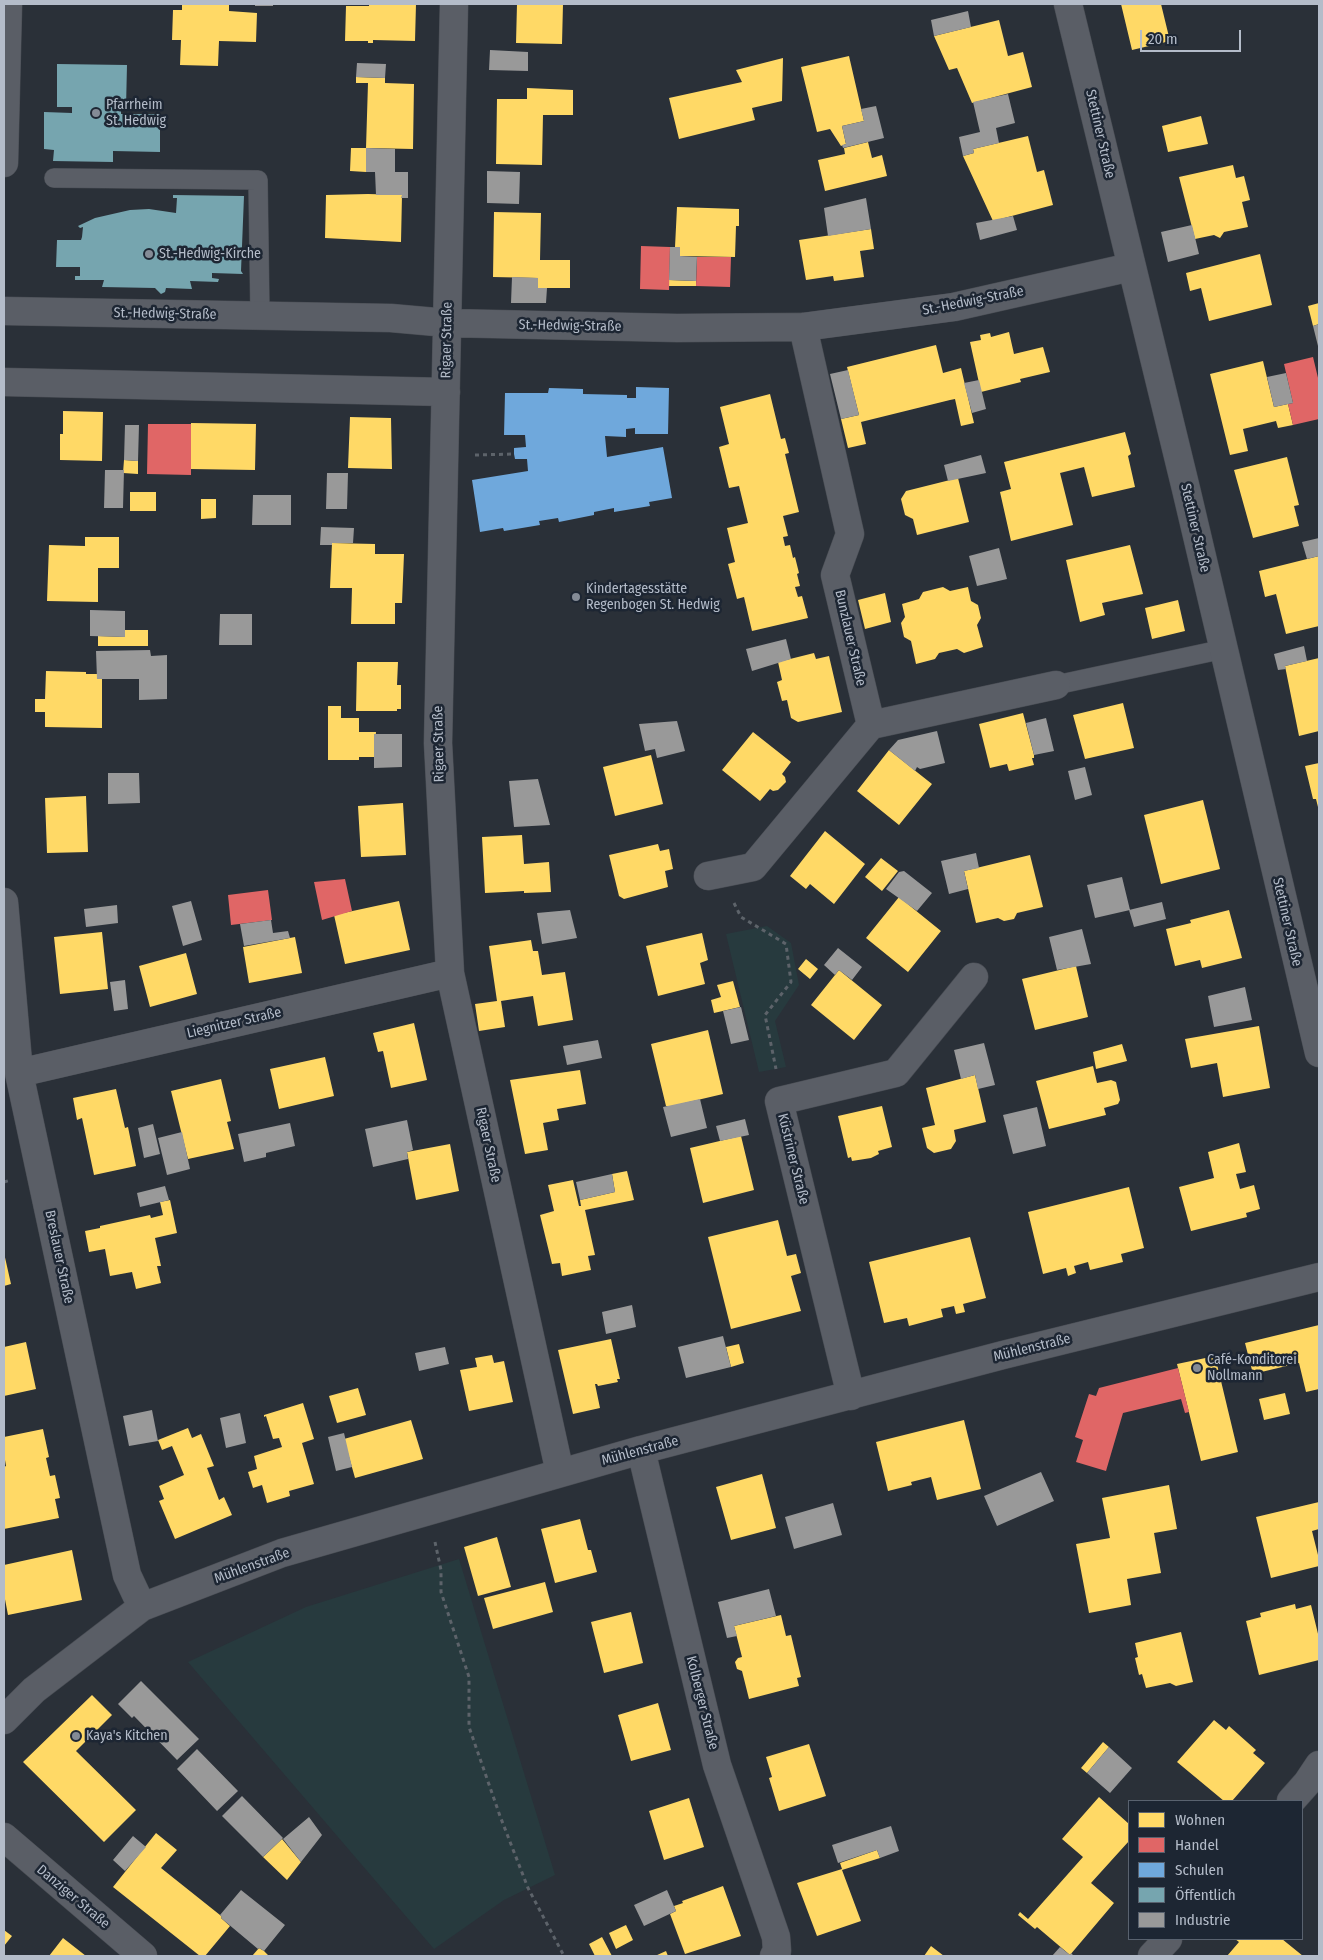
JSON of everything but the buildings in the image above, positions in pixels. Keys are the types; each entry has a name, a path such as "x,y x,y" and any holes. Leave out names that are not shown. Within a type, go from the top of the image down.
{"street":[{"path":"4,163 8,4"},
{"name":"Rigaer Straße","path":"454,4 438,743 450,973 560,1473"},
{"name":"Stettiner Straße","path":"1068,4 1186,489 1319,1053"},
{"name":"St.-Hedwig-Straße","path":"4,311 392,318 447,323 677,328 803,327 954,307 1131,267"},
{"name":"Bunzlauer Straße","path":"803,327 850,534 836,574 870,725"},
{"path":"4,382 446,392"},
{"path":"713,875 753,867 870,725 1056,685"},
{"name":"Breslauer Straße","path":"4,902 19,1073 127,1575 142,1607"},
{"name":"Liegnitzer Straße","path":"19,1073 450,973"},
{"name":"Küstriner Straße","path":"851,1396 779,1101 896,1073 974,977"},
{"name":"Mühlenstraße","path":"4,1720 34,1690 142,1607 282,1553 641,1450 1003,1356 1319,1277"},
{"name":"Kolberger Straße","path":"641,1450 717,1765 776,1937 775,1954"},
{"path":"1292,1800 1307,1783 1319,1765"},
{"name":"Danziger Straße","path":"4,1837 143,1956"},
{"path":"1152,1956 1167,1940"}],"lane":[{"path":"54,178 258,180 260,316"},
{"path":"1056,685 1224,649"}],"path":[{"path":"444,456 514,454"},
{"path":"713,875 741,917 786,944 791,982 765,1016 776,1069 779,1101"},
{"path":"428,1511 441,1570 441,1592 469,1677 469,1727 500,1816 528,1888 564,1956"}],"green space":[{"path":"767,926 791,943 799,985 775,1021 786,1067 759,1072 726,934"},
{"path":"459,1559 555,1875 504,1900 434,1949 188,1662 306,1607"}],"place":[{"name":"Pfarrheim St. Hedwig","path":"96,113"},
{"name":"St.-Hedwig-Kirche","path":"149,254"},
{"name":"Kindertagesstätte Regenbogen St. Hedwig","path":"576,597"},
{"name":"Café-Konditorei Nollmann","path":"1197,1368"},
{"name":"Kaya's Kitchen","path":"76,1736"}]}
